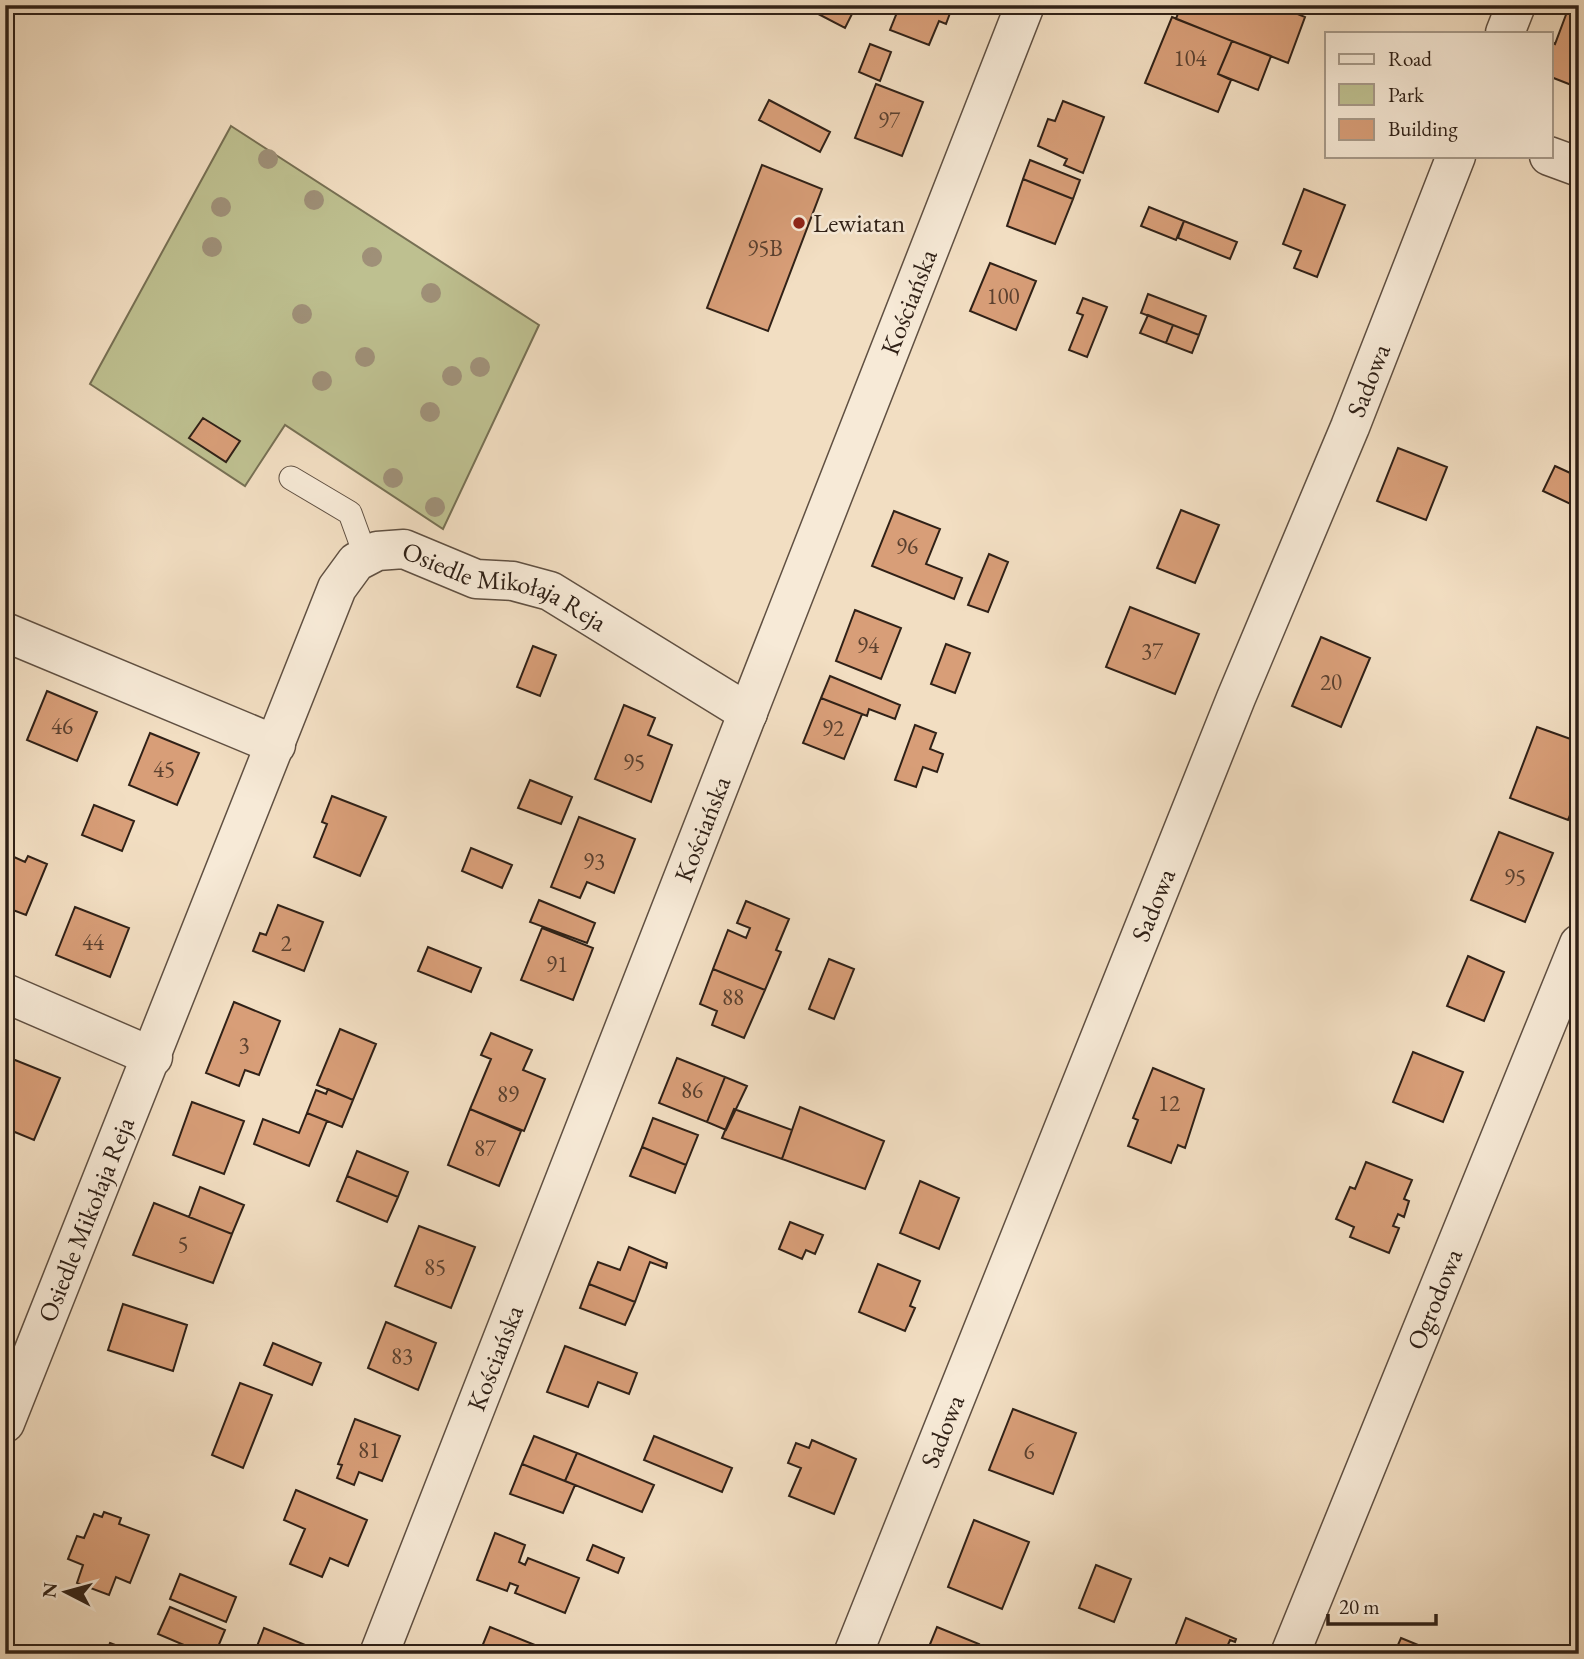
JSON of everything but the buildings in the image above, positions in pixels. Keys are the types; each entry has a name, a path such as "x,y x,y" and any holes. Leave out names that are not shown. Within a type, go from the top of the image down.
{"street":[{"name":"Kościańska","path":"379,1654 1025,5"},
{"path":"1504,32 1516,5"},
{"path":"1552,157 1579,167"},
{"name":"Sadowa","path":"853,1654 1230,710 1350,427 1455,158"},
{"name":"Osiedle Mikołaja Reja","path":"5,1423 153,1057 337,588 356,562 377,551 404,549 476,579 513,581 550,591 748,713"},
{"path":"5,632 276,746"},
{"name":"Ogrodowa","path":"1290,1654 1579,944"},
{"path":"5,993 153,1057"}],"lane":[{"path":"291,478 350,513 366,557"}],"green space":[{"path":"231,126 539,325 443,529 285,425 245,486 90,384"}],"place":[{"name":"Lewiatan","path":"799,223"}]}
